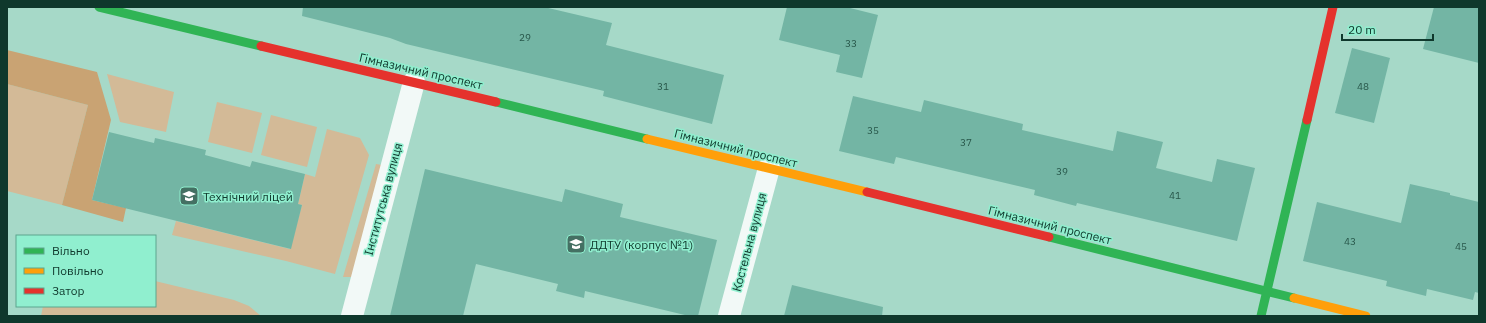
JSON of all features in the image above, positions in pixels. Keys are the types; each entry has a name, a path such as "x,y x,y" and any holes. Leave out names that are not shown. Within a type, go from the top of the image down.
{"main road":[{"name":"Гімназичний проспект","path":"98,7 769,168 1366,316"},
{"path":"1261,316 1333,7"}],"street":[{"name":"Інститутська вулиця","path":"352,316 414,82"},
{"name":"Костельна вулиця","path":"729,316 769,168"}],"shaded area":[{"path":"7,50 97,72 111,120 92,200 126,208 123,222 62,205 88,105 7,84"},
{"path":"107,74 174,92 166,132 120,122"},
{"path":"7,84 88,105 62,205 7,191"},
{"path":"217,102 262,113 252,153 208,142"},
{"path":"271,115 317,127 307,167 261,155"},
{"path":"327,129 360,138 369,155 335,274 286,261 172,235 176,221 290,249 302,205 298,204 305,174 315,177"},
{"path":"376,164 382,165 354,277 343,277"},
{"path":"156,281 234,300 249,306 261,316 41,316 43,307 156,307"}],"building":[{"path":"303,7 544,7 612,23 606,45 724,75 712,124 603,96 604,91 406,44 390,38 302,16"},
{"path":"787,7 846,7 878,15 862,78 836,72 840,55 779,40"},
{"path":"1434,7 1479,7 1479,63 1423,49"},
{"path":"1352,48 1390,58 1374,123 1335,113"},
{"path":"853,96 921,112 924,100 1023,124 1022,130 1113,151 1117,131 1163,142 1156,168 1212,182 1217,159 1255,168 1237,241 1077,203 1076,206 1034,195 1035,190 896,157 894,164 839,151"},
{"path":"109,132 154,143 155,138 206,150 205,155 250,167 252,161 305,174 298,204 302,205 291,249 92,200"},
{"name":"ДДТУ (корпус №1)","path":"425,169 562,202 565,189 623,204 620,217 717,240 698,316 689,316 585,291 584,298 556,291 558,284 476,264 463,316 390,316"},
{"path":"1410,184 1450,193 1450,195 1479,202 1479,293 1475,292 1473,300 1427,289 1426,296 1386,286 1387,281 1303,261 1317,202 1401,223"},
{"path":"792,285 883,307 882,316 784,316"}],"traffic: fast":[{"path":"99,7 261,46"},
{"path":"496,102 647,139"},
{"path":"1261,316 1307,120"},
{"path":"1049,237 1294,298"}],"traffic: slow":[{"path":"647,139 867,192"},
{"path":"1294,298 1366,316"}],"traffic: jam":[{"path":"1307,120 1333,7"},
{"path":"261,46 496,102"},
{"path":"867,192 1049,237"}],"place":[{"name":"Технічний ліцей","path":"189,196"},
{"name":"ДДТУ (корпус №1)","path":"576,244"}]}
